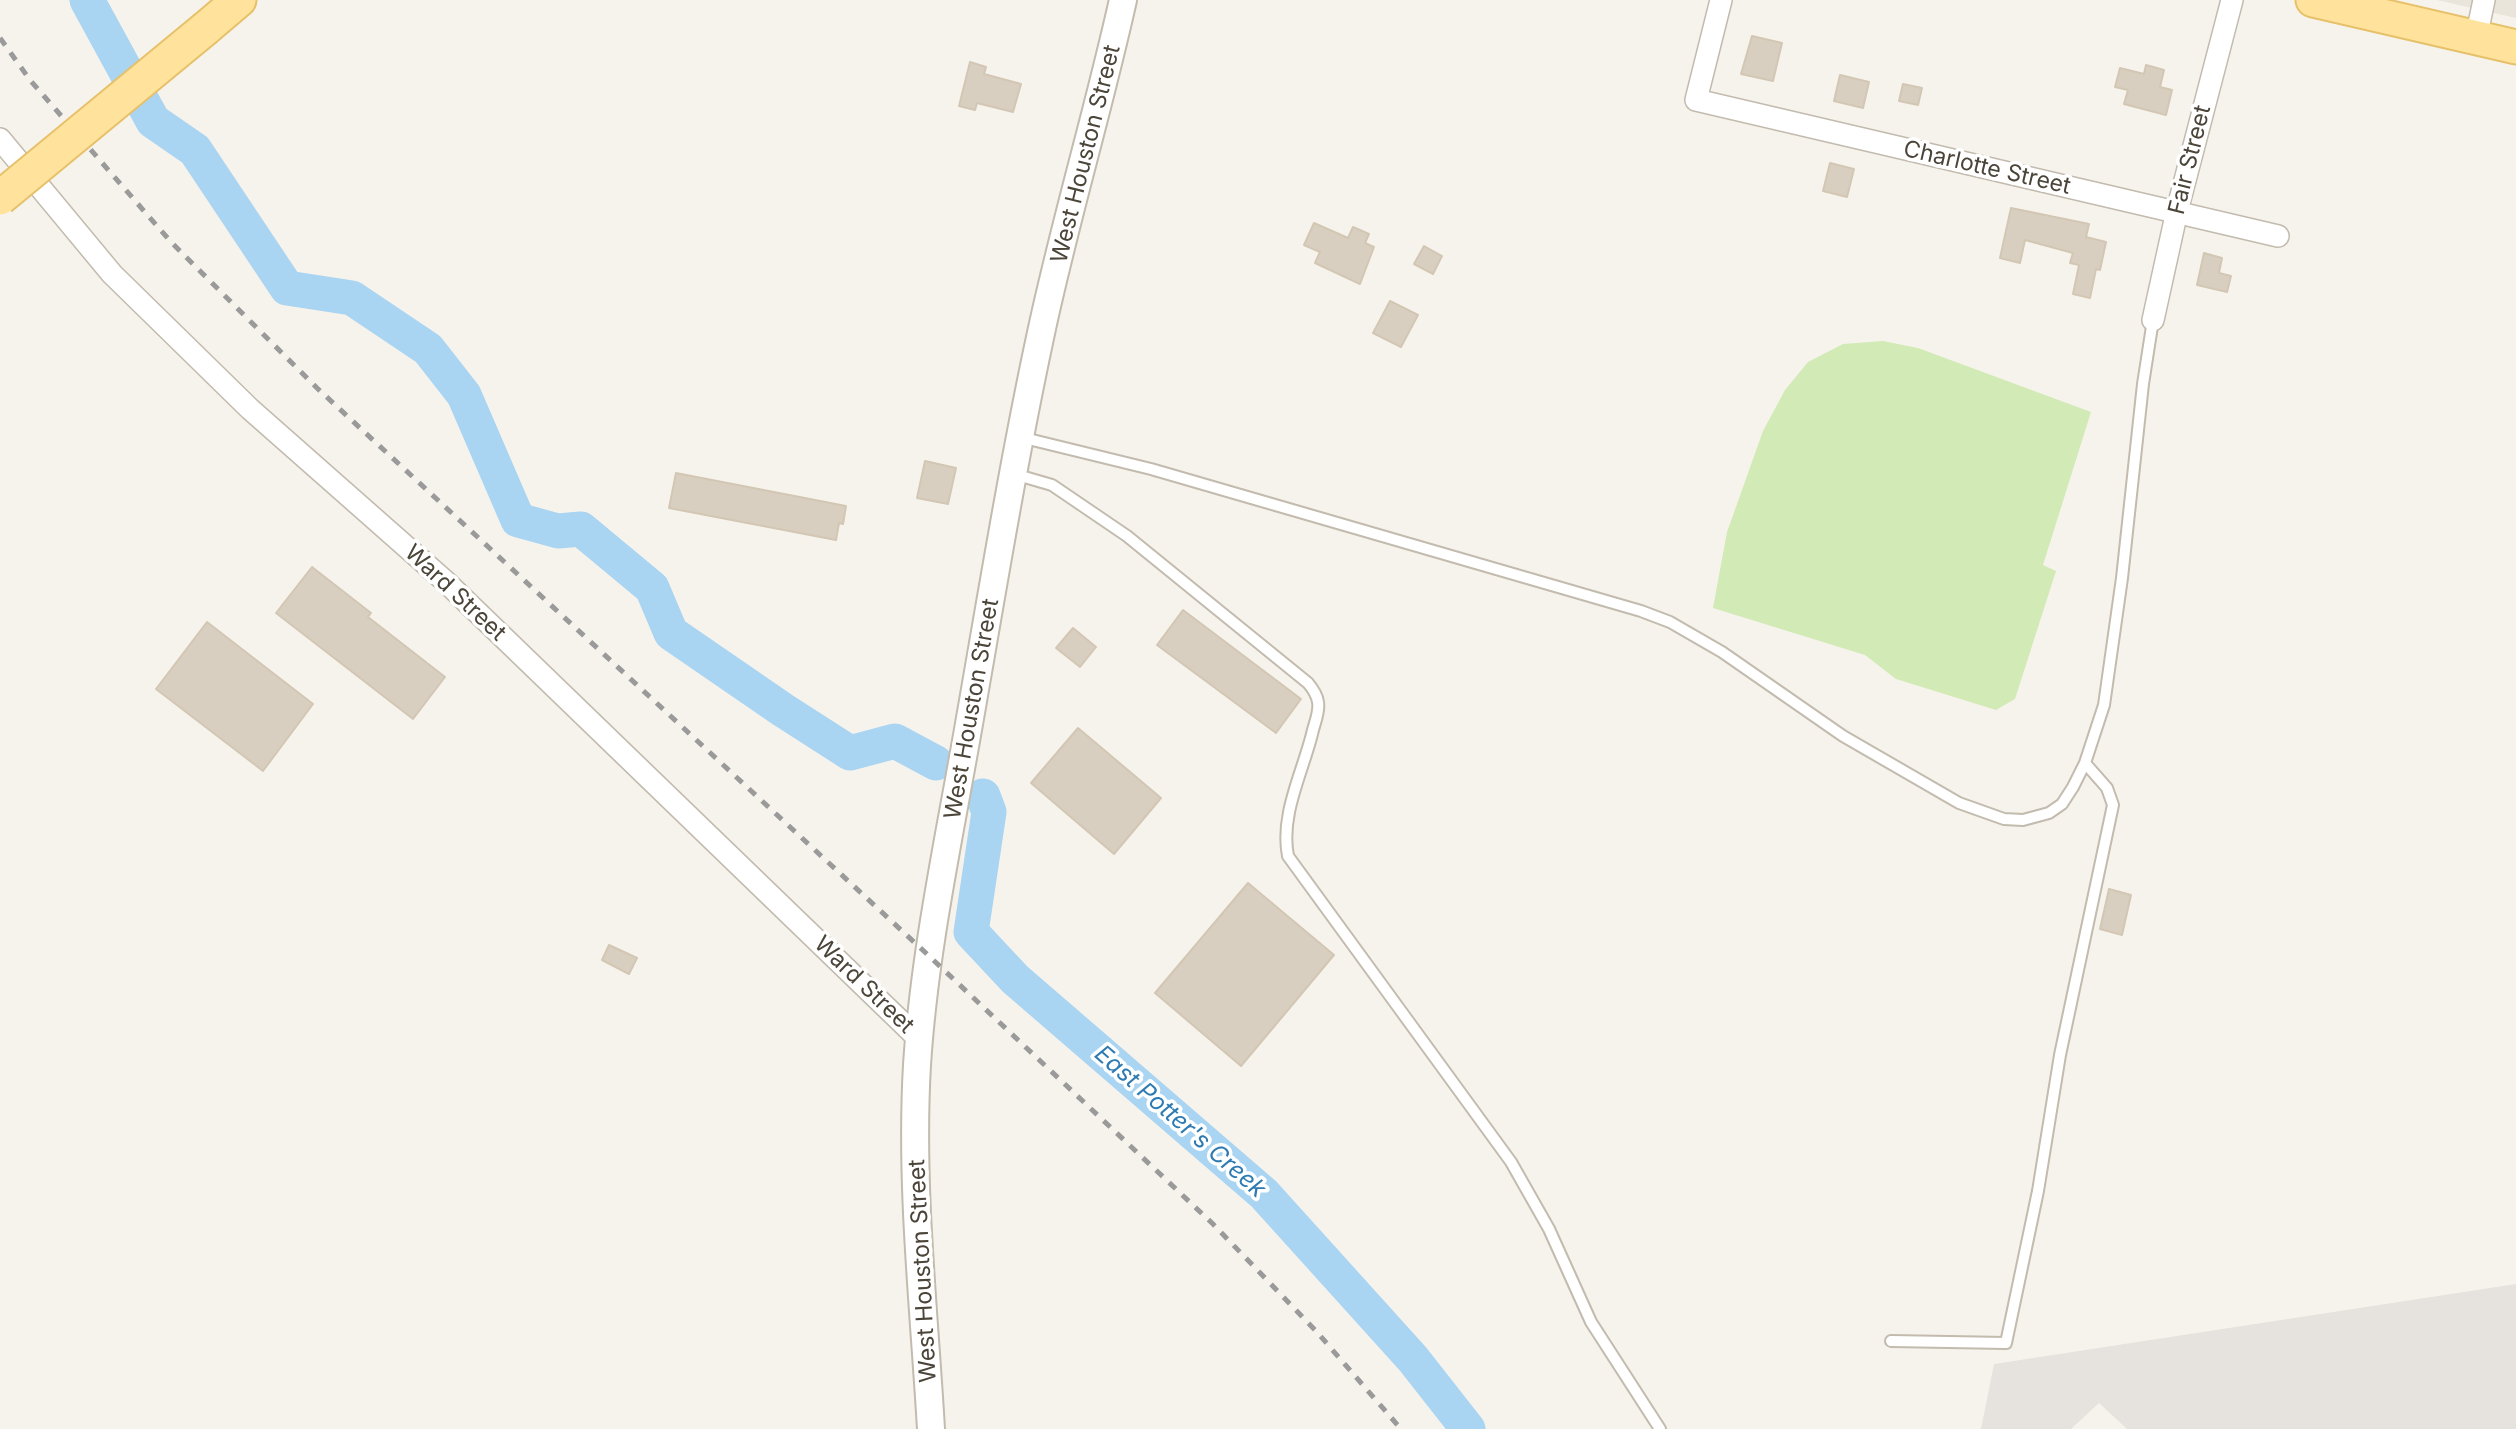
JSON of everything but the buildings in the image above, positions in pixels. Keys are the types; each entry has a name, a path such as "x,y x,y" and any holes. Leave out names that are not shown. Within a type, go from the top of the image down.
{"main road":[{"path":"0,198 239,0"},
{"path":"2313,0 2516,47"}],"street":[{"name":"West Houston Street","path":"932,1429 918,1227 916,1140 919,1039 928,955 1020,438 1047,309 1102,95 1123,0"},
{"name":"Charlotte Street","path":"1721,0 1696,100 2278,236"},
{"name":"Fair Street","path":"2153,320 2177,211 2232,0"},
{"path":"2476,38 2484,0"},
{"name":"Ward Street","path":"0,139 112,274 250,410 445,581 919,1039"}],"lane":[{"path":"1020,438 1151,468 1641,611 1670,622 1723,652 1843,736 1959,803 1981,813 2004,819 2023,820 2049,813 2062,804 2085,762 2104,705 2153,320"},
{"path":"1013,474 1052,485 1127,536 1308,683 1318,698 1319,707 1306,761 1288,813 1288,856 1511,1162 1549,1229 1591,1322 1660,1429"},
{"path":"1891,1340 2006,1343 2038,1191 2060,1055 2113,805 2107,788 2085,762"}],"shaded area":[{"path":"2437,0 2516,0 2516,18"},
{"path":"2516,1284 2516,1429 2127,1429 2099,1403 2071,1429 1981,1429 1994,1364"}],"green space":[{"path":"1883,341 1918,348 2091,412 2043,565 2056,571 2015,699 1996,710 1896,679 1865,655 1713,608 1727,532 1763,431 1785,390 1808,362 1843,344"}],"waterway":[{"name":"East Potter's Creek","path":"87,0 153,121 195,150 287,288 352,298 428,349 464,395 518,520 558,531 581,529 652,588 671,633 850,753 895,741 936,763"},
{"name":"East Potter's Creek","path":"983,796 989,812 971,932 1015,979 1264,1194 1413,1359 1468,1429"}],"railway":[{"path":"0,38 30,80 171,242 317,388 928,955 1213,1224 1316,1331 1401,1429"}]}
